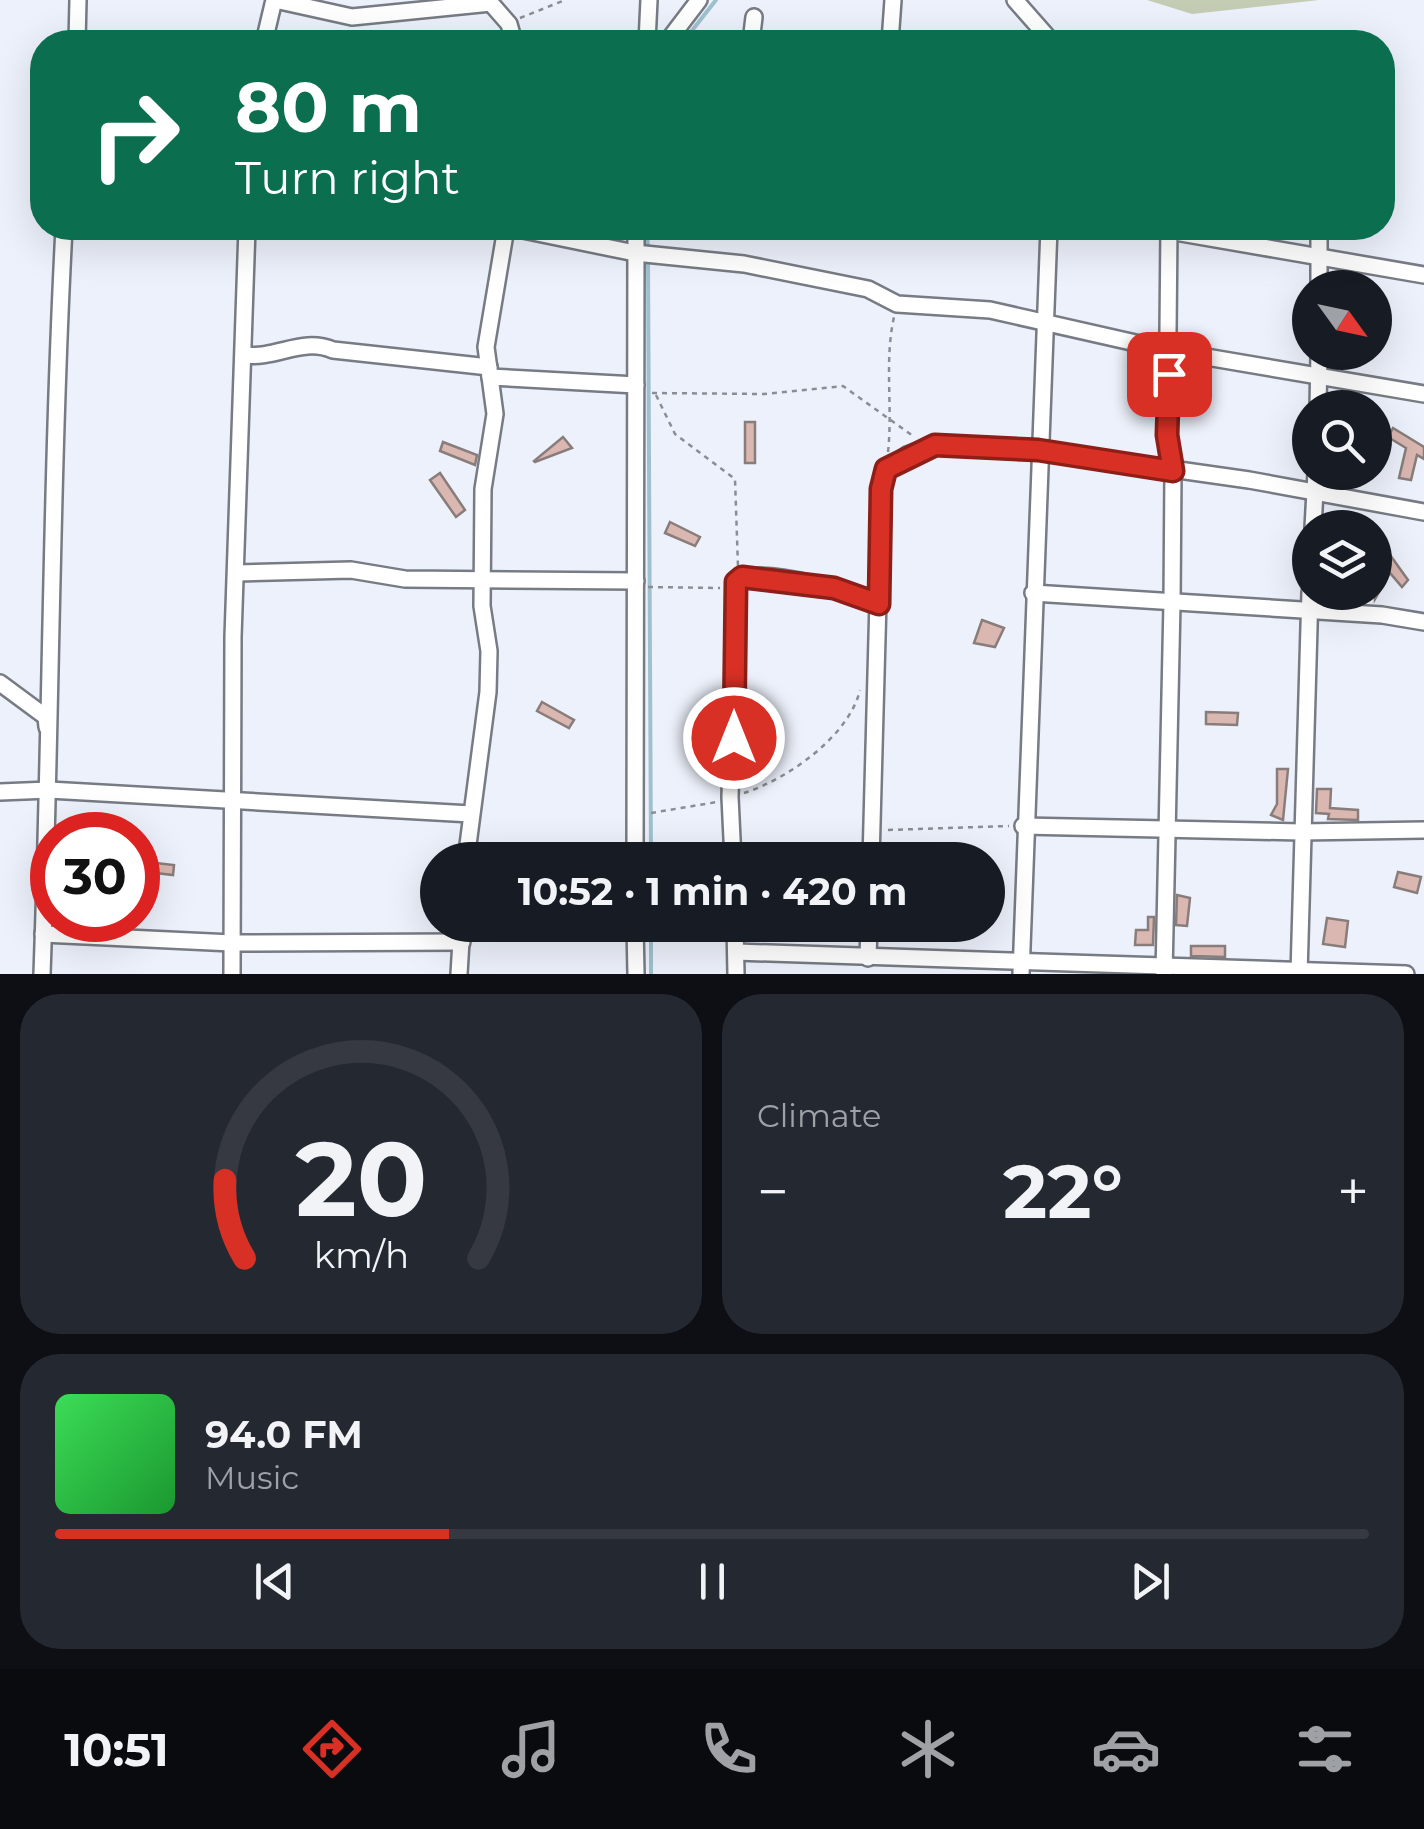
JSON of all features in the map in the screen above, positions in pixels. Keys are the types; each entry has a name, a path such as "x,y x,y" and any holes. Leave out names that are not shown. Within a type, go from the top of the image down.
{"street":[{"path":"78,0 78,30"},
{"path":"267,30 274,0 352,17 444,4 494,6 512,30"},
{"path":"648,30 649,0"},
{"path":"675,30 699,0"},
{"path":"891,30 892,0"},
{"path":"1015,0 1041,30"},
{"path":"752,30 754,17"},
{"path":"48,812 50,555 63,240"},
{"path":"232,974 237,573 247,240"},
{"path":"468,842 488,692 483,489 495,414 488,315 507,240"},
{"path":"570,240 636,253 744,264 868,289 897,304 990,310 1170,350 1424,394"},
{"path":"634,842 636,240"},
{"path":"1021,966 1023,826 1049,240"},
{"path":"1164,971 1173,471 1167,435 1169,240"},
{"path":"1226,240 1424,275"},
{"path":"1318,270 1319,240"},
{"path":"244,354 262,357 314,342 333,350 490,372 636,385"},
{"path":"1319,370 1319,390"},
{"path":"871,842 881,489 886,469 935,445 1038,450 1424,512"},
{"path":"1314,510 1315,492"},
{"path":"237,573 351,570 405,579 636,581"},
{"path":"732,842 736,586 752,576 804,583 879,604"},
{"path":"1034,593 1292,609"},
{"path":"1299,972 1309,610 1424,622"},
{"path":"0,682 46,717 50,751"},
{"path":"0,792 49,790 471,814"},
{"path":"1023,826 1300,832 1424,830"},
{"path":"160,940 232,943 420,936"},
{"path":"42,974 43,942"},
{"path":"459,974 461,942"},
{"path":"636,942 636,974"},
{"path":"736,942 736,974"},
{"path":"736,952 875,963 1406,974"}],"path":[{"path":"494,6 524,18 564,0"},
{"path":"886,469 891,421 887,350 897,304"},
{"path":"656,587 736,586 740,540 735,479 676,434 655,394 764,394 843,386 891,421 935,445"},
{"path":"656,812 701,808 758,788 810,756 855,710 863,679"},
{"path":"855,710 859,721"},
{"path":"872,822 888,831 1023,826"}],"green space":[{"path":"1147,0 1319,0 1192,14"}],"building":[{"path":"745,422 755,422 755,463 745,463"},
{"path":"1392,430 1424,447 1424,459 1417,455 1411,480 1399,478 1406,448 1392,439"},
{"path":"563,437 572,448 534,461"},
{"path":"443,442 477,455 475,465 440,451"},
{"path":"440,473 465,510 456,517 430,480"},
{"path":"670,522 700,537 695,546 665,533"},
{"path":"1392,558 1408,580 1402,587 1392,575"},
{"path":"982,620 1004,628 995,647 974,643"},
{"path":"542,702 574,720 569,728 537,711"},
{"path":"1206,712 1238,713 1237,725 1206,724"},
{"path":"1277,769 1288,769 1283,820 1271,815 1277,804"},
{"path":"1317,789 1331,789 1330,808 1358,810 1358,820 1328,819 1329,814 1316,813"},
{"path":"160,863 174,865 173,875 160,874"},
{"path":"1398,872 1421,877 1417,893 1394,887"},
{"path":"1177,895 1190,898 1187,926 1176,925"},
{"path":"1148,917 1154,917 1153,945 1135,945 1136,930 1148,930"},
{"path":"1327,918 1348,921 1345,947 1323,944"},
{"path":"1191,946 1225,946 1225,957 1191,956"}],"waterway":[{"path":"692,30 716,0"},
{"path":"648,240 648,250"},
{"path":"648,260 651,842"},
{"path":"651,942 651,974"}],"route":[{"path":"734,738 736,582 752,576 804,583 834,588 879,604 881,489 886,469 908,454 935,445 1038,450 1173,471 1167,435 1169,374"}]}
